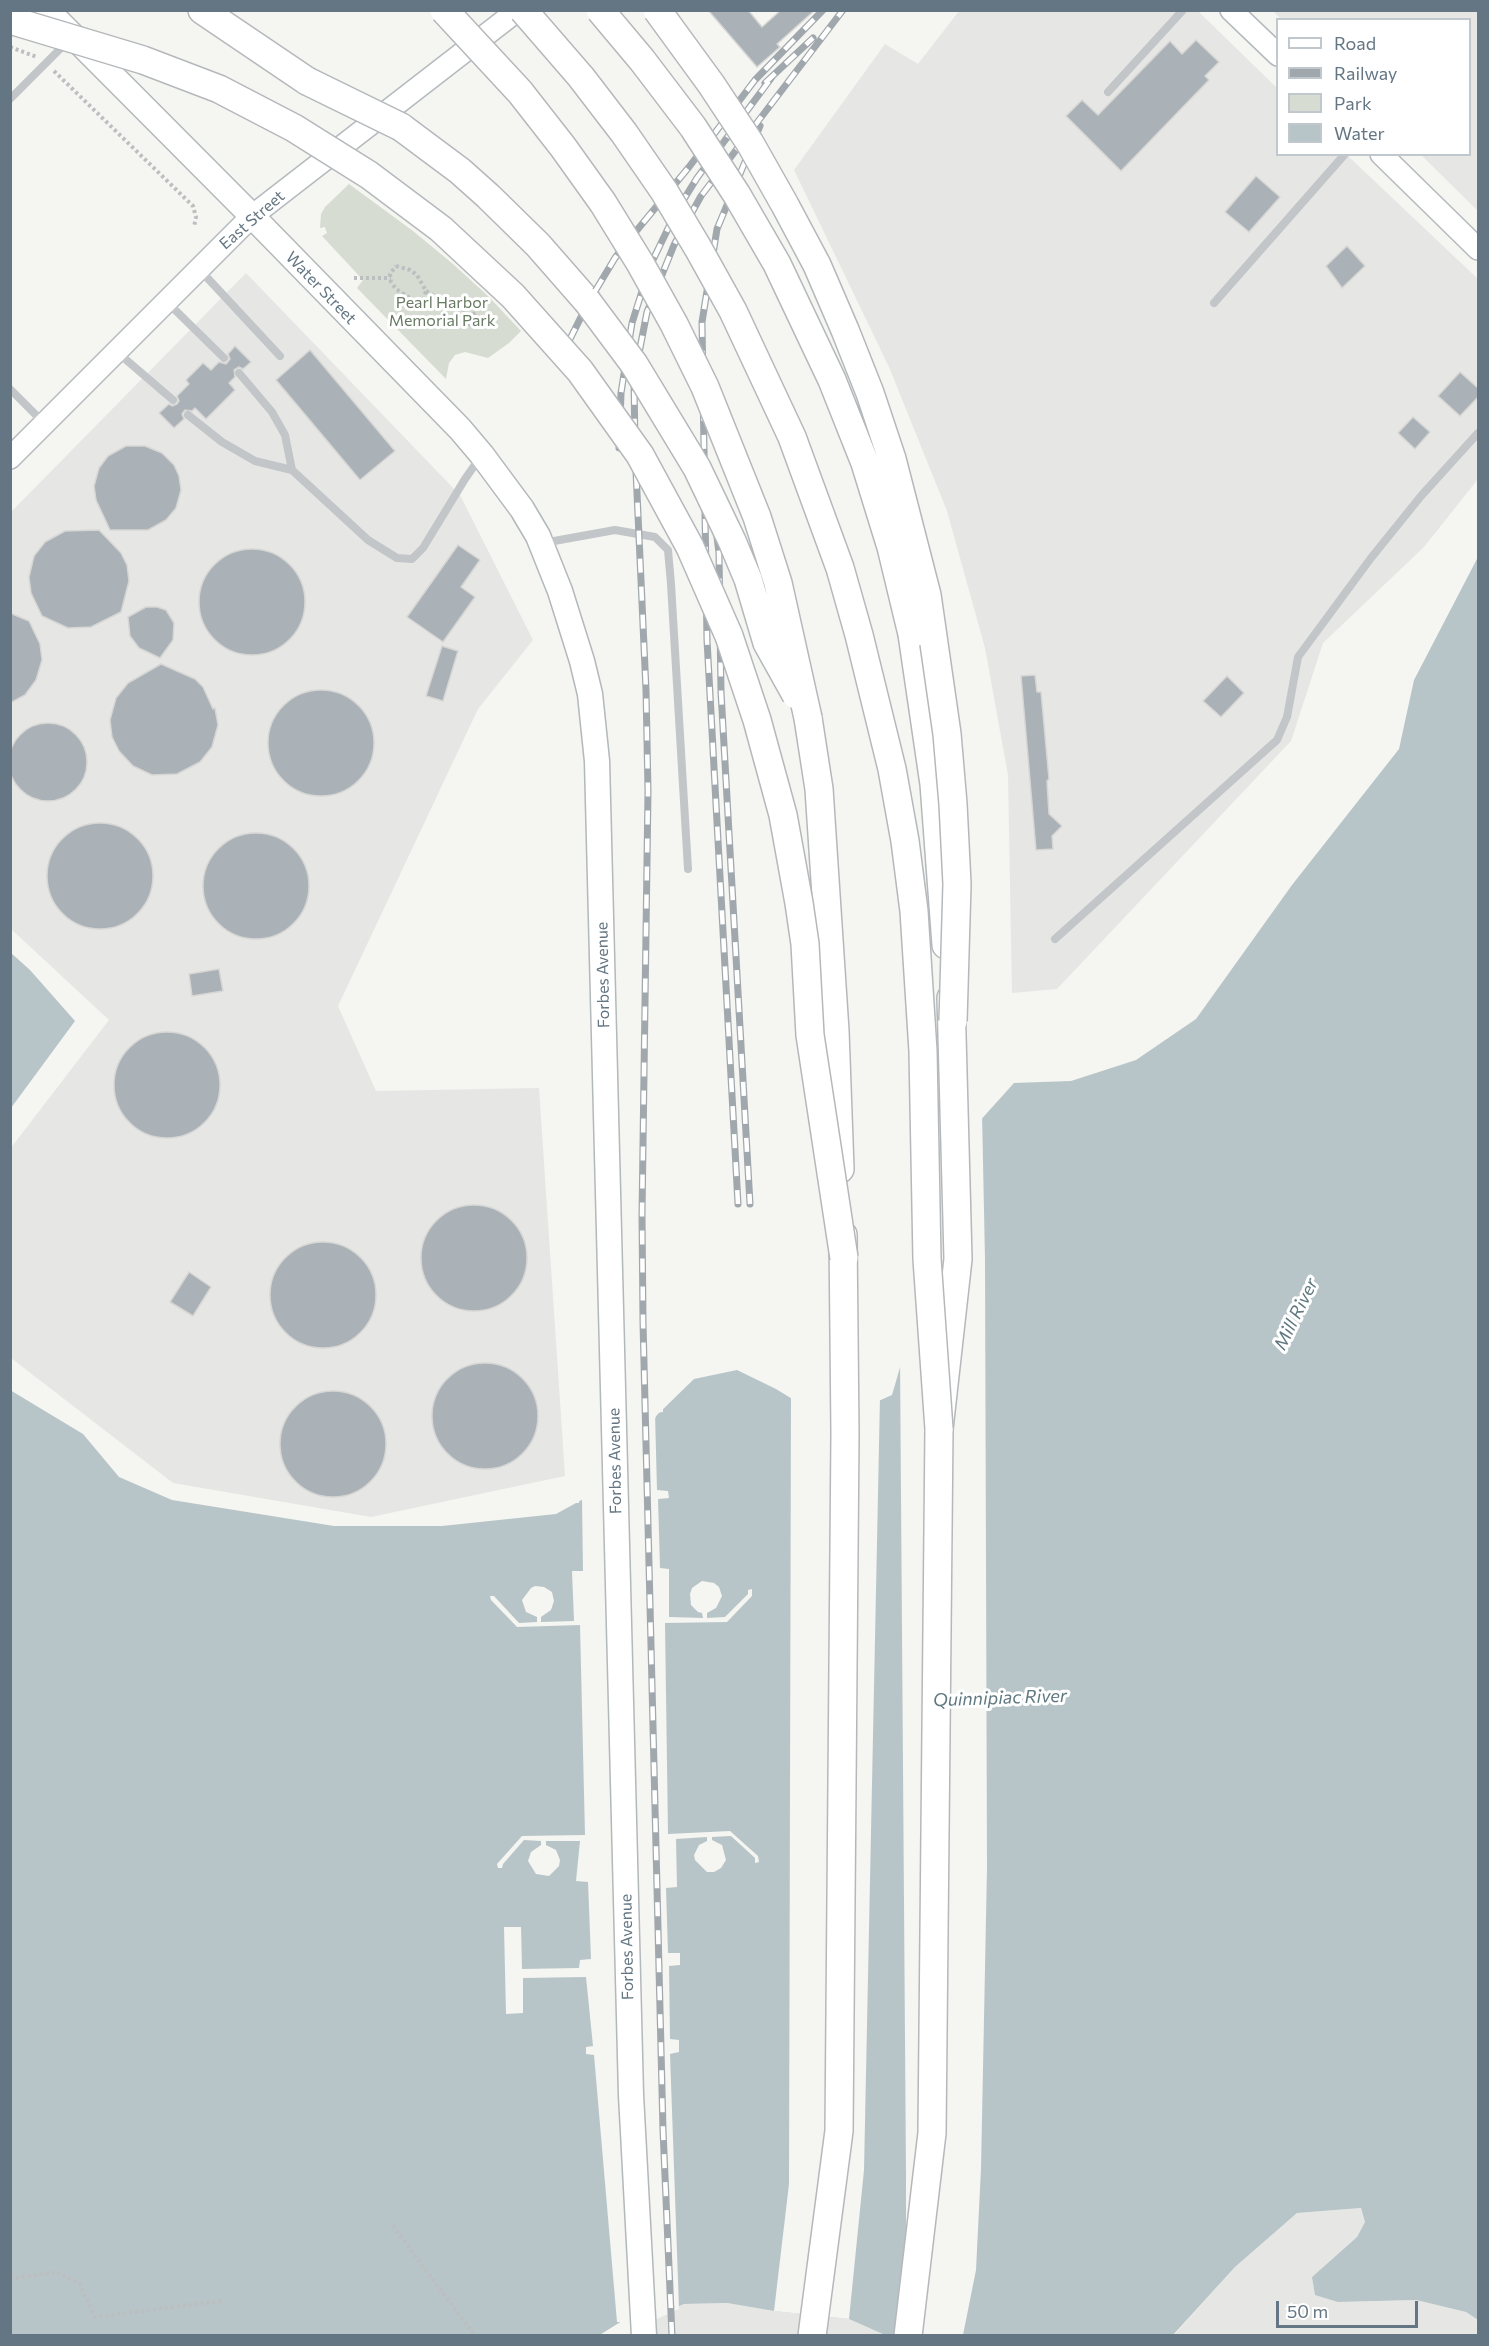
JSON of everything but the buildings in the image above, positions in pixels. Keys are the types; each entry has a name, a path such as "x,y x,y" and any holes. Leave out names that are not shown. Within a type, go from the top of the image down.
{"highway":[{"path":"202,10 401,127 460,171 538,245 587,301 634,364 678,434 715,504 748,579 767,643 808,718"},
{"path":"232,10 313,75"},
{"path":"444,10 520,92 563,147 603,203 674,324 705,387 757,517 778,584 808,718 819,789 835,1043 844,1258 845,1457 839,2131 812,2336"},
{"path":"523,10 581,77 624,133 664,191 733,311 792,437 840,568 859,635 892,770 905,841 914,911 923,1051 927,1259 939,1430 932,2133 908,2336"},
{"path":"600,10 687,119 716,161 777,264 812,336 865,463 901,585 918,674 934,784 953,1021"},
{"path":"657,10 711,84 750,143 816,265 870,393 892,459 927,595 947,734 957,885 953,1021 958,1258 939,1430"},
{"path":"10,20 134,56 219,89 294,128 369,175 441,229 513,296 580,371 634,446 690,547 729,636 757,720 783,815 805,944 810,1035 844,1258"}],"main road":[{"name":"Water Street","path":"47,10 460,429 522,508 541,543 560,591"},
{"name":"East Street","path":"10,458 252,216 518,10"},
{"path":"1231,10 1276,53"},
{"path":"1383,156 1479,249"},
{"name":"Forbes Avenue","path":"560,591 573,626 590,694 597,761 631,2095 643,2329"}],"lane":[{"path":"1108,92 1184,10"},
{"path":"10,99 73,36"},
{"path":"1214,303 1343,156"},
{"path":"199,269 280,356"},
{"path":"167,301 224,358"},
{"path":"117,352 173,400"},
{"path":"239,373 272,412 281,427 289,449 292,470"},
{"path":"10,389 45,424"},
{"path":"188,415 222,442 255,461 292,470 368,540 397,558 412,559 423,548 482,455"},
{"path":"1055,939 1277,740 1287,717 1298,657 1378,549 1421,496 1479,433"},
{"path":"541,543 615,530 655,537 668,550 688,869"}],"path":[{"path":"10,46 46,63 193,206 196,217 194,227"},
{"path":"426,291 423,300 416,302 396,289 391,278 392,269 396,266 402,267 417,275 426,291 468,316"},
{"path":"354,278 391,278"},
{"path":"393,2226 475,2336"},
{"path":"10,2279 56,2272 79,2283 95,2317 221,2301"}],"shaded area":[{"path":"959,11 1198,11 1276,87 1276,156 1348,156 1478,279 1478,479 1424,547 1323,643 1291,741 1057,989 1012,993 1008,775 985,648 947,511 889,367 794,170 885,44 918,64"},
{"path":"1273,11 1478,11 1478,211 1422,156 1471,156 1471,18 1280,18"},
{"path":"246,273 460,495 533,640 478,709 338,1006 376,1091 539,1088 565,1476 371,1517 173,1483 11,1358 10,1149 109,1020 11,929 11,512"},
{"path":"1361,2208 1365,2222 1357,2237 1312,2277 1338,2302 1416,2300 1466,2312 1478,2320 1478,2335 1173,2336 1235,2267 1297,2213"},
{"path":"728,2303 774,2311 849,2319 885,2335 644,2335 643,2322 684,2304"}],"green space":[{"name":"Pearl Harbor Memorial Park","path":"349,184 453,264 521,331 488,358 465,352 455,355 449,363 446,379 357,288 363,280 322,236 327,233 325,227 320,228 321,214 325,207"}],"water":[{"path":"1478,557 1478,2320 1466,2312 1416,2300 1338,2302 1315,2295 1312,2277 1357,2237 1365,2222 1361,2208 1297,2213 1235,2267 1173,2335 885,2335 849,2319 774,2311 727,2303 684,2304 643,2322 622,2321 598,2336 11,2335 10,1390 83,1434 119,1477 172,1500 334,1526 442,1526 556,1514 618,1480 657,1415 694,1379 737,1370 776,1389 807,1408 856,1411 892,1395 968,1134 1014,1083 1071,1081 1136,1060 1196,1019 1292,885 1399,749 1414,680"},
{"path":"10,952 30,970 75,1021 11,1108"}],"pier":[{"path":"982,1113 985,1259 987,1868 981,2169 976,2270 963,2335 895,2335 906,2238 900,1358 965,1133"},
{"path":"791,1395 808,1405 856,1408 880,1397 864,2170 849,2319 774,2311 789,2184"},
{"path":"663,1405 663,1412 656,1413"},
{"path":"655,1414 657,1490 668,1491 669,1498 658,1499 660,1568 669,1569 669,1617 703,1618 702,1613 691,1605 690,1594 692,1588 702,1581 714,1583 719,1587 722,1596 716,1608 707,1613 707,1618 725,1617 748,1594 748,1590 752,1589 752,1596 727,1622 665,1623 668,1834 730,1831 758,1856 759,1862 755,1863 755,1858 731,1836 712,1837 712,1840 722,1845 726,1860 721,1868 714,1872 707,1872 695,1860 694,1855 699,1845 707,1841 707,1837 676,1839 677,1887 666,1888 668,1953 680,1953 680,1965 669,1966 670,2039 679,2040 679,2052 670,2054 679,2309 650,2322 617,2322 594,2055 586,2054 586,2047 593,2046 586,1977 523,1978 523,2013 506,2014 504,1927 521,1927 522,1969 579,1968 580,1960 591,1959 588,1882 576,1881 580,1841 546,1841 546,1845 556,1850 560,1860 559,1866 549,1876 536,1874 528,1861 531,1852 541,1845 541,1841 524,1840 502,1868 498,1868 497,1864 522,1836 585,1835 580,1625 517,1627 491,1600 490,1596 494,1596 519,1623 537,1622 537,1617 526,1612 522,1600 531,1588 544,1587 552,1592 554,1601 551,1610 541,1617 541,1622 574,1621 572,1571 583,1571 582,1499 579,1499 579,1503 569,1503 616,1478"}],"railway":[{"path":"569,341 588,303 615,258 689,167 755,80 823,10"},
{"path":"672,2336 663,2130 643,1322 642,1215 648,791 634,379 647,312 674,245 701,196 843,10"},
{"path":"765,83 813,38"},
{"path":"619,448 621,393 632,323 650,266 676,212 697,178 772,77"},
{"path":"738,1204 707,640 702,322 717,229 760,126"},
{"path":"712,495 719,553 721,692 750,1204"}],"water label":[{"name":"Mill River","path":"1296,1314"},
{"name":"Quinnipiac River","path":"1000,1698"}]}
